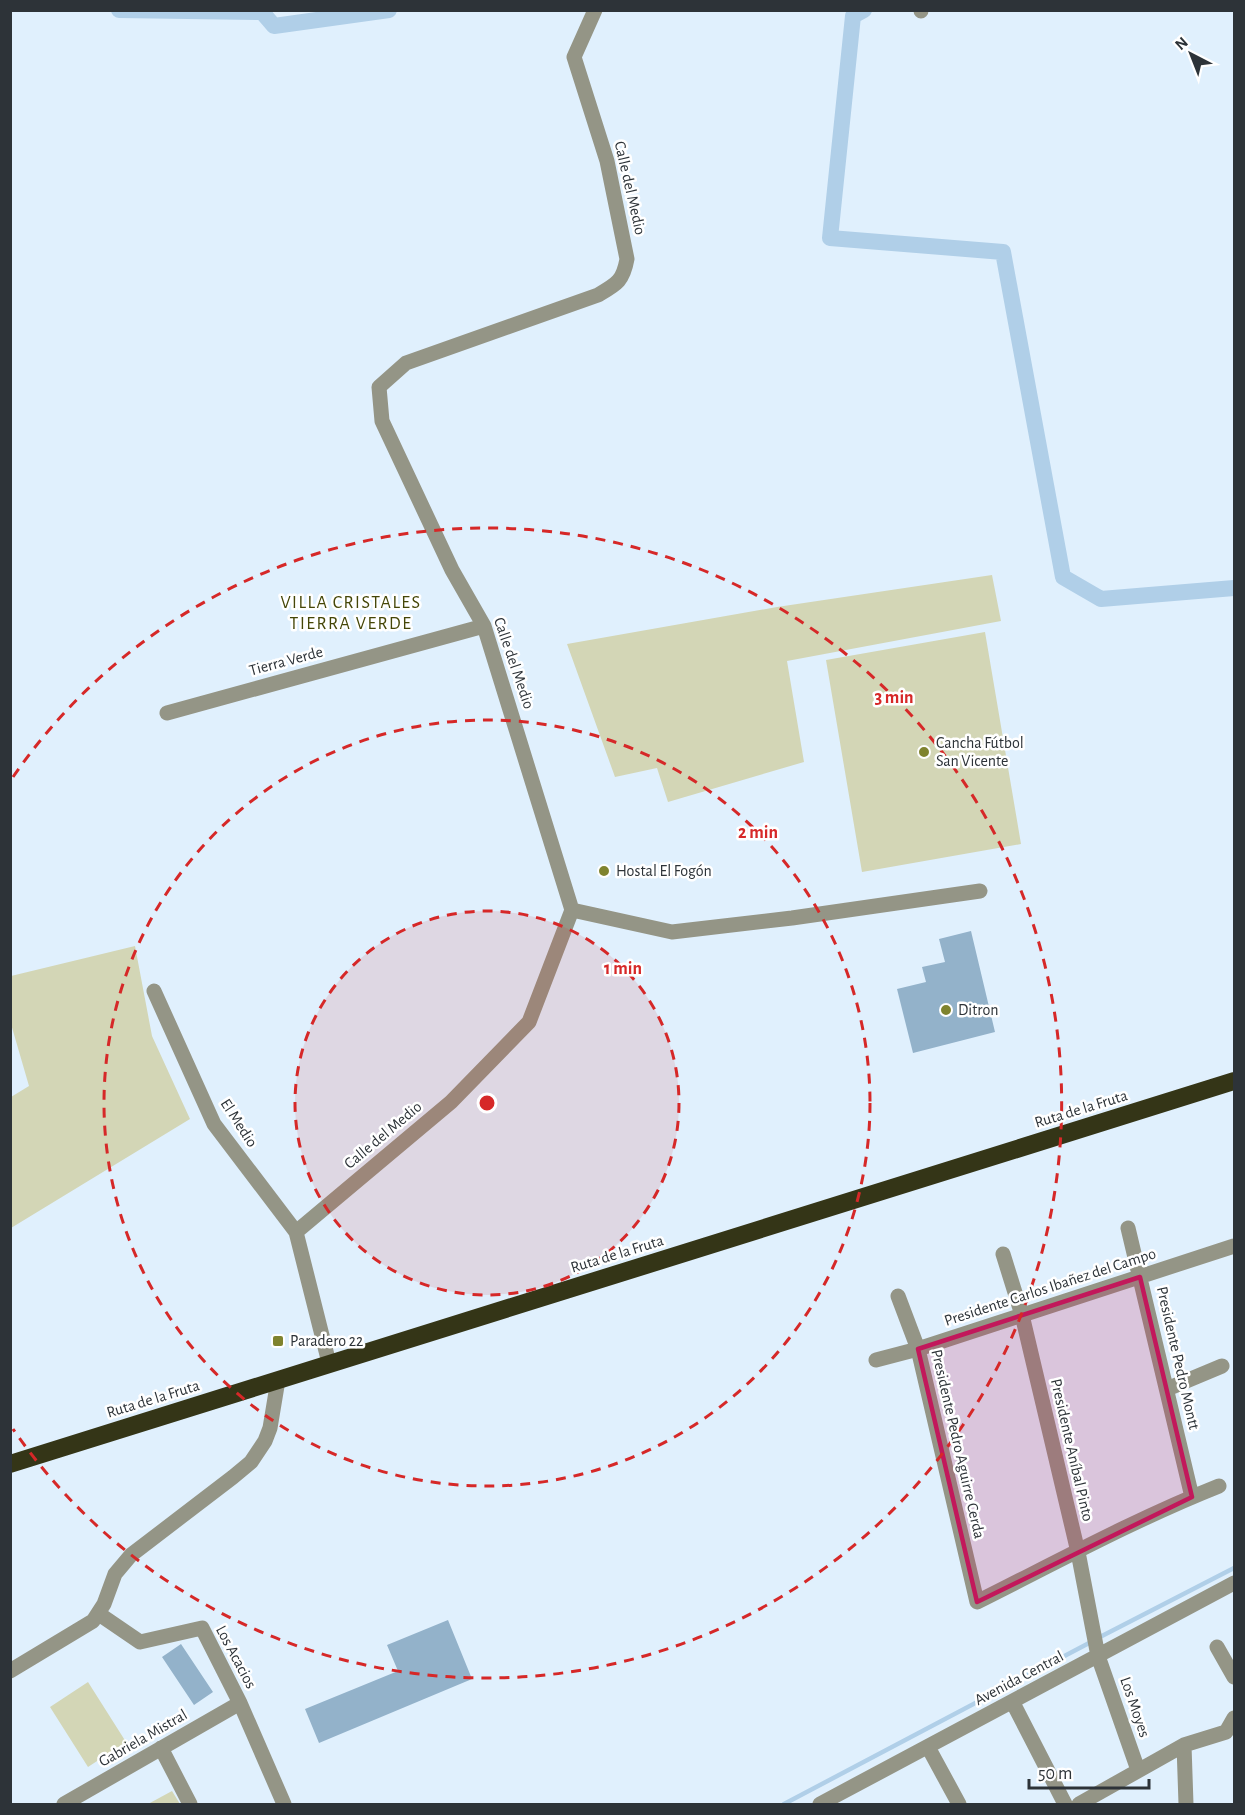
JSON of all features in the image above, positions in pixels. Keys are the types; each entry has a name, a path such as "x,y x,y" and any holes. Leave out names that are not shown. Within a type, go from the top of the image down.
{"highway":[{"name":"Ruta de la Fruta","path":"10,1464 1234,1081"}],"street":[{"name":"Calle del Medio","path":"296,1232 450,1102 529,1022 572,910 484,626 452,570 382,421 379,387 406,363 598,295 612,287 624,274 627,259 607,161 574,57 595,10"},
{"name":"Tierra Verde","path":"167,713 484,626"},
{"path":"572,910 672,932 792,918 980,891"},
{"name":"El Medio","path":"154,991 214,1124 296,1232"},
{"name":"Presidente Pedro Montt","path":"1128,1228 1192,1497"},
{"path":"296,1232 329,1363"},
{"name":"Presidente Carlos Ibañez del Campo","path":"876,1360 918,1349 1234,1246"},
{"name":"Presidente Aníbal Pinto","path":"1003,1254 1022,1315 1078,1552 1096,1645"},
{"name":"Presidente Pedro Aguirre Cerda","path":"898,1296 918,1349 977,1602 1078,1552"},
{"path":"1167,1389 1222,1366"},
{"path":"10,1671 86,1627 99,1614 115,1575 131,1555 243,1470 258,1453 270,1428 278,1380"},
{"path":"1078,1552 1219,1486"},
{"name":"Avenida Central","path":"820,1804 842,1799 928,1747 1013,1703 1096,1645 1234,1583"},
{"name":"Los Acacios","path":"99,1614 140,1642 202,1628 240,1703 284,1804"},
{"name":"Los Moyes","path":"1096,1645 1137,1770"},
{"path":"1217,1647 1234,1677"},
{"name":"Gabriela Mistral","path":"64,1804 240,1703"},
{"path":"1013,1703 1065,1804"},
{"path":"1079,1804 1184,1745 1226,1732 1234,1718"},
{"path":"1184,1745 1186,1804"},
{"path":"928,1747 959,1804"},
{"path":"161,1748 190,1804"}],"highlighted area":[{"path":"1140,1277 1192,1497 977,1602 918,1349"}],"green space":[{"path":"992,575 1001,621 787,661 804,762 668,802 657,768 615,777 567,644 777,607"},
{"name":"Cancha Fútbol San Vicente","path":"985,632 1021,844 862,872 826,660"},
{"path":"135,946 152,1036 190,1119 11,1228 11,1097 29,1086 11,1024 11,976"},
{"path":"88,1682 126,1742 88,1767 50,1707"},
{"path":"172,1791 180,1804 148,1804"}],"building":[{"name":"Ditron","path":"971,931 995,1032 913,1053 897,989 926,982 922,967 945,962 939,939"},
{"path":"448,1620 472,1679 319,1743 305,1709 398,1671 387,1645"},
{"path":"181,1644 213,1692 194,1705 162,1657"}],"waterway":[{"path":"119,10 262,12 274,26 389,10"},
{"path":"864,10 853,16 830,238 1003,252 1063,577 1101,599 1234,588"},
{"path":"1098,1638 1234,1568"},
{"path":"784,1804 1091,1642"}],"place":[{"name":"Cancha Fútbol San Vicente","path":"924,752"},
{"name":"Hostal El Fogón","path":"604,871"},
{"name":"Ditron","path":"946,1010"},
{"name":"Paradero 22","path":"278,1341"}],"district":[{"name":"VILLA CRISTALES TIERRA VERDE","path":"351,613"}]}
